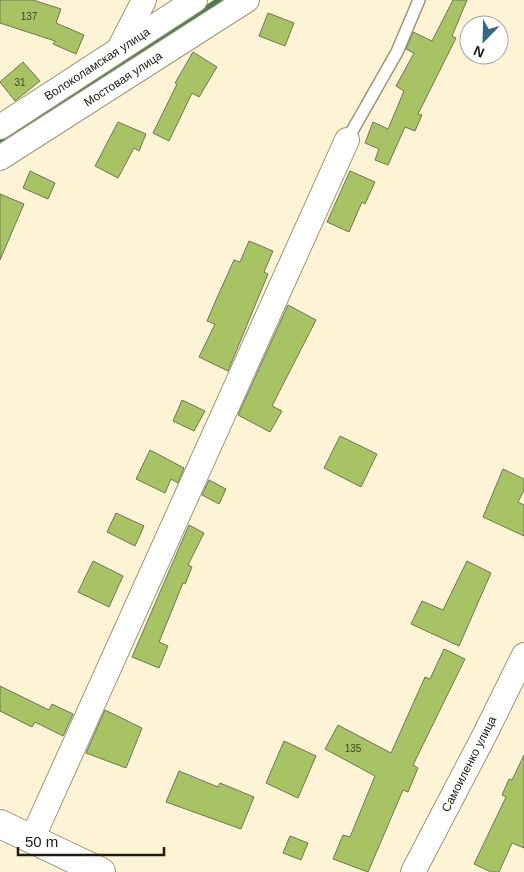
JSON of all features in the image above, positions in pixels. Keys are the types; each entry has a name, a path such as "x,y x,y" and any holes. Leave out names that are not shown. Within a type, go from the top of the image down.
{"street":[{"path":"120,48 144,0"},
{"name":"Волоколамская улица","path":"0,127 195,0"},
{"name":"Мостовая улица","path":"0,158 247,0"},
{"path":"32,839 347,140"},
{"name":"Самоиленко улица","path":"413,872 485,734 524,654"},
{"path":"0,824 101,872"}],"lane":[{"path":"347,140 396,52 419,0"}],"building":[{"path":"0,0 33,0 61,9 56,23 84,35 76,54 53,44 55,41 0,23"},
{"path":"453,0 467,0 461,15 459,15 452,36 456,38 418,114 422,115 415,131 405,127 388,165 375,160 379,149 365,143 373,122 388,129 404,91 396,86 414,53 406,49 413,32 432,41"},
{"path":"268,13 294,23 285,46 259,36"},
{"path":"193,52 217,67 199,97 192,93 169,141 153,133 177,84 175,83"},
{"path":"23,62 40,81 15,101 0,82"},
{"path":"118,122 146,134 139,151 134,148 118,178 95,166"},
{"path":"30,171 55,183 48,199 23,188"},
{"path":"350,171 375,182 365,204 362,202 349,232 327,222"},
{"path":"0,194 24,204 0,260"},
{"path":"249,241 273,251 264,272 268,274 228,371 199,357 215,324 207,321 216,300 234,260 240,262"},
{"path":"288,305 316,320 272,406 282,411 270,432 238,415"},
{"path":"182,400 205,411 194,431 173,421"},
{"path":"340,436 377,454 361,487 324,468"},
{"path":"150,450 184,468 178,483 171,479 165,493 136,479"},
{"path":"503,469 524,479 524,490 518,502 524,505 524,536 483,517"},
{"path":"209,480 226,489 219,504 202,495"},
{"path":"116,513 144,526 135,546 107,532"},
{"path":"189,525 204,533 188,565 192,567 185,584 183,583 159,642 168,646 159,668 132,657"},
{"path":"93,561 123,576 109,607 78,592"},
{"path":"467,561 491,573 459,646 411,624 422,601 443,610"},
{"path":"444,649 465,659 413,765 418,768 408,792 403,790 368,872 333,859 343,835 350,837 375,776 325,749 338,725 391,753 425,677 430,679"},
{"path":"0,686 49,710 52,704 73,714 63,736 35,722 32,727 0,711"},
{"path":"105,710 142,728 126,768 86,753"},
{"path":"284,741 316,756 298,798 266,783"},
{"path":"524,755 524,848 512,843 499,872 491,872 474,864 506,797 502,795 509,779 512,780"},
{"path":"179,771 218,787 220,783 254,797 241,829 166,802"},
{"path":"290,836 308,843 301,860 283,853"}],"waterway":[{"path":"0,142 219,0"}]}
